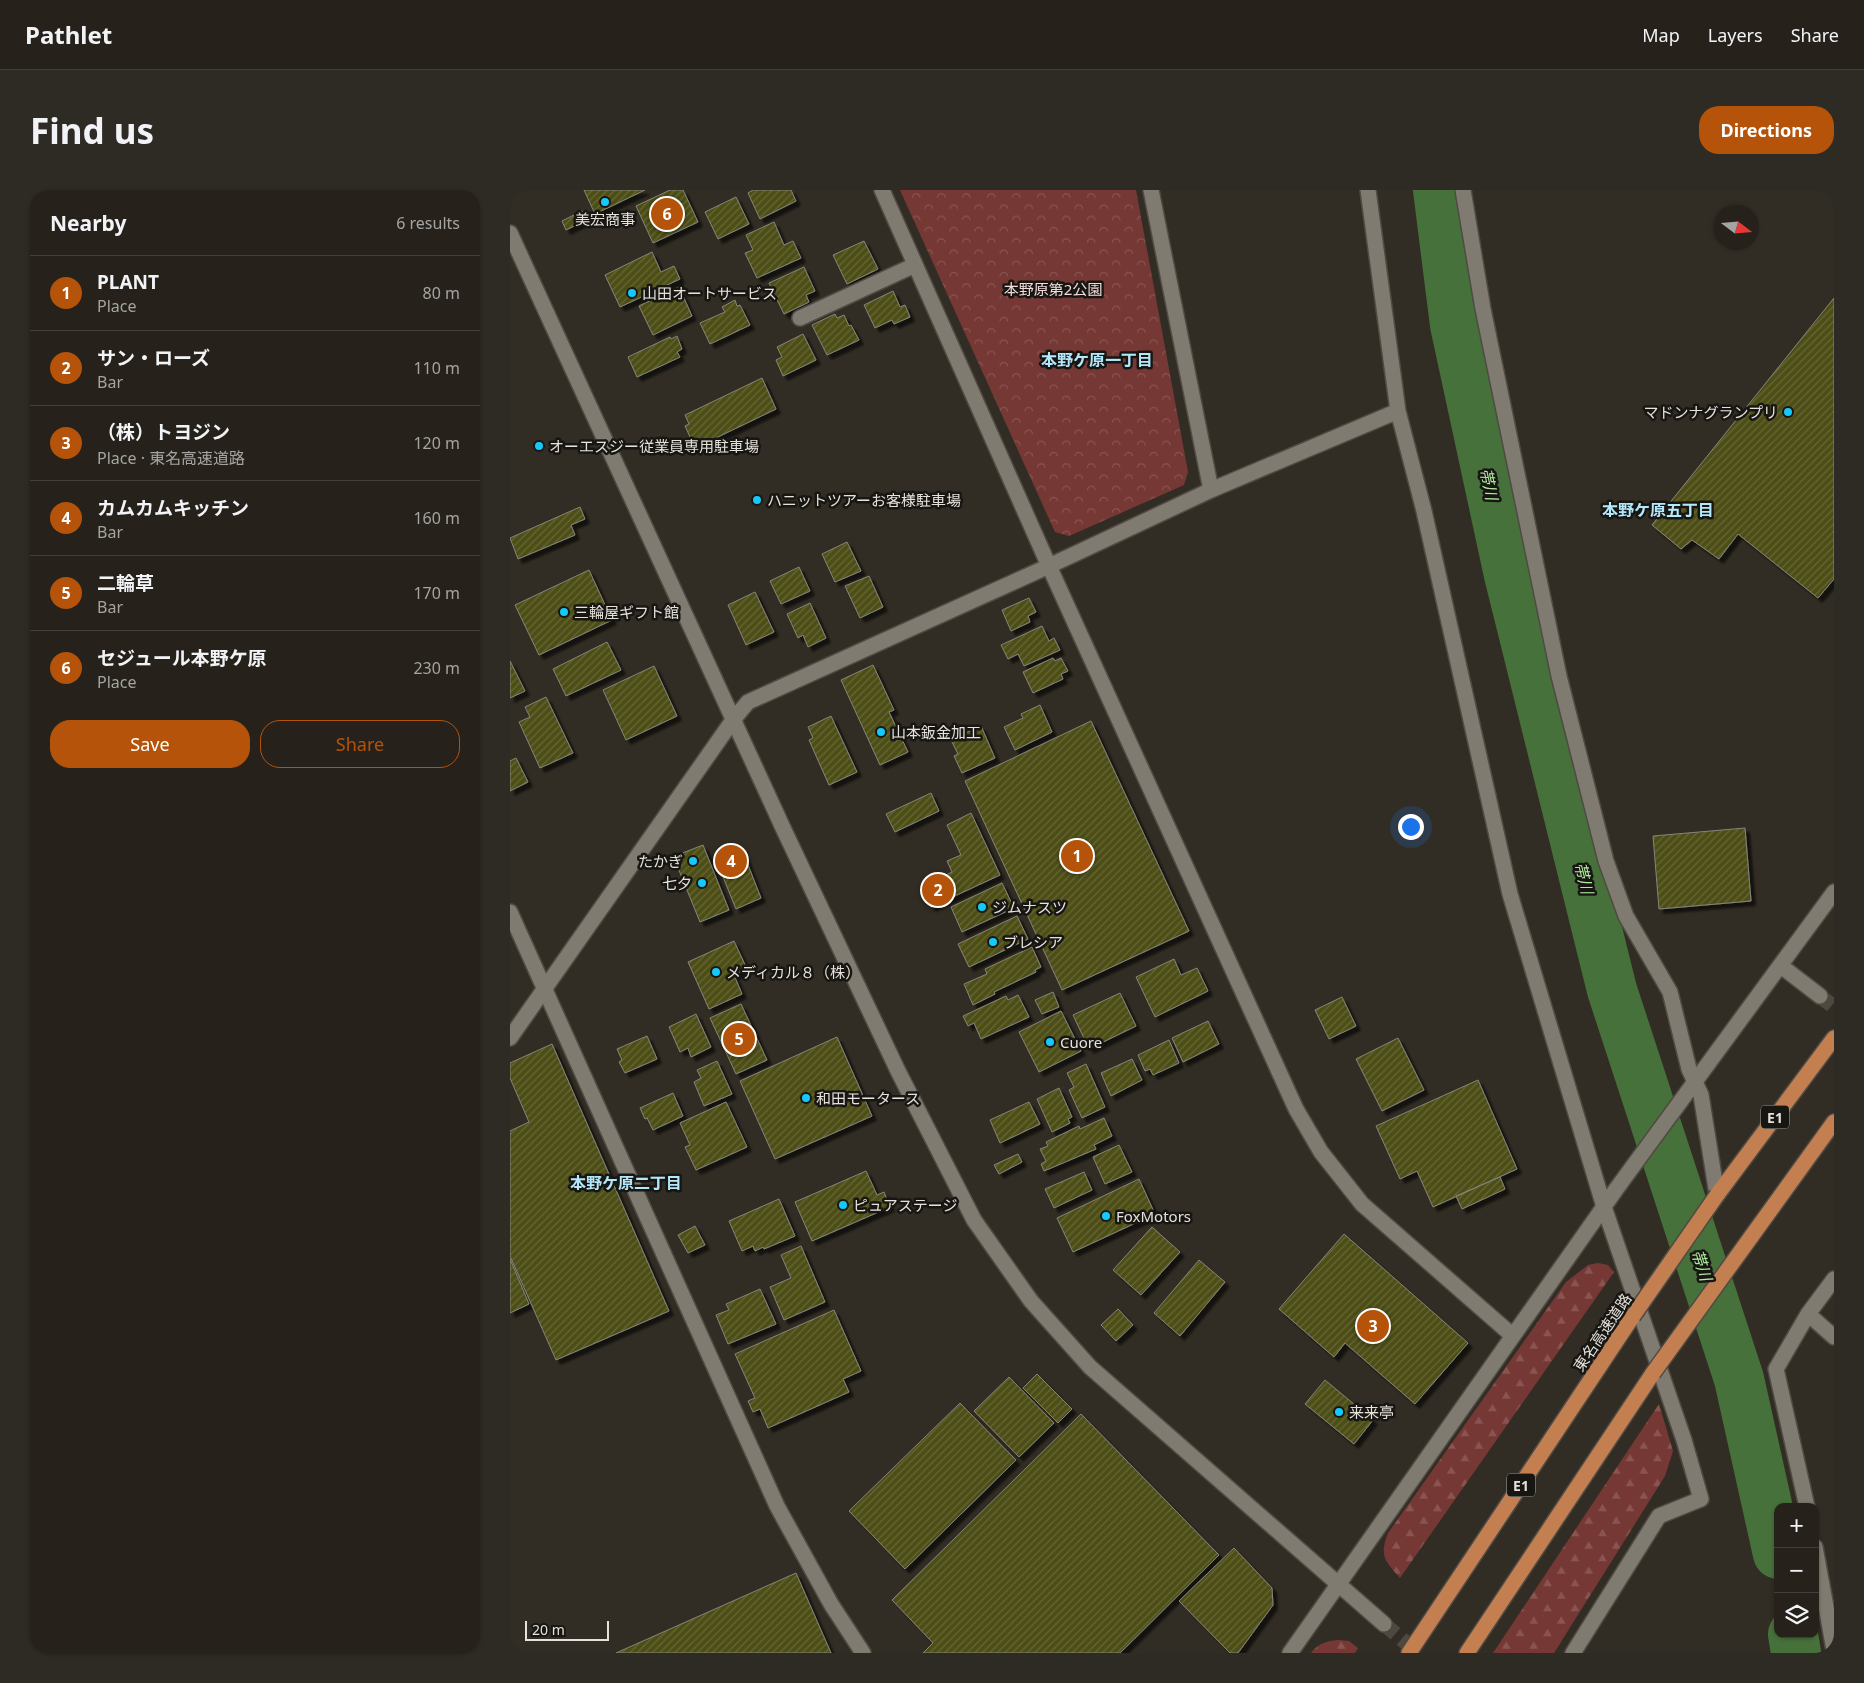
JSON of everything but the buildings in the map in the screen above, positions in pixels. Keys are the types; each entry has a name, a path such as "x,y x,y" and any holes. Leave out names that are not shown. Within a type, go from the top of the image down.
{"highway":[{"name":"東名高速道路","path":"1410,1653 1633,1316 1717,1195 1834,1038"},
{"path":"1467,1653 1653,1373 1834,1122"}],"street":[{"path":"882,190 1049,566 1296,1110 1321,1152 1362,1204 1513,1336"},
{"path":"1152,190 1211,490"},
{"path":"1368,190 1398,411 1424,511 1510,894 1604,1207 1684,1440 1701,1499 1659,1516 1573,1653"},
{"path":"1463,190 1483,309 1559,676 1606,861 1626,916 1670,992 1689,1069 1691,1087 1701,1095 1717,1195"},
{"path":"510,233 733,720 898,1071 974,1220 1031,1301 1090,1368 1384,1624"},
{"path":"800,318 915,265"},
{"path":"510,1038 733,720 748,702 1049,566 1211,490 1398,411"},
{"path":"1290,1653 1617,1188 1834,892"},
{"path":"510,912 777,1506 827,1596 863,1653"},
{"path":"1781,966 1820,996"},
{"path":"1806,1503 1776,1369 1808,1314 1834,1279"},
{"path":"1808,1314 1834,1338"},
{"path":"1815,1548 1834,1650"}],"green space":[{"name":"本野原第2公園","path":"900,190 1136,190 1188,472 1184,485 1069,536 1055,532"},
{"path":"1598,1263 1608,1265 1614,1272 1400,1578 1385,1558 1384,1547 1388,1533 1566,1282 1588,1265"},
{"path":"1659,1404 1673,1451 1665,1476 1554,1653 1493,1653"},
{"path":"1338,1640 1349,1641 1358,1648 1355,1653 1311,1653 1323,1643"}],"waterway":[{"name":"帯川","path":"1438,190 1455,325 1509,575 1612,990 1739,1379 1777,1548"},
{"name":"帯川","path":"1794,1638 1796,1653"}],"tunnel":[{"path":"1820,996 1834,1007"},
{"path":"1384,1624 1418,1653"}],"place":[{"name":"美宏商事","path":"605,202"},
{"name":"セジュール本野ケ原","path":"667,214"},
{"name":"山田オートサービス","path":"632,293"},
{"name":"マドンナグランプリ","path":"1788,412"},
{"name":"オーエスジー従業員専用駐車場","path":"539,446"},
{"name":"ハニットツアーお客様駐車場","path":"757,500"},
{"name":"三輪屋ギフト館","path":"564,612"},
{"name":"山本鈑金加工","path":"881,732"},
{"name":"PLANT","path":"1077,856"},
{"name":"たかぎ","path":"693,861"},
{"name":"カムカムキッチン","path":"731,861"},
{"name":"七夕","path":"702,883"},
{"name":"サン・ローズ","path":"938,890"},
{"name":"ジムナスツ","path":"982,907"},
{"name":"ブレシア","path":"993,942"},
{"name":"メディカル８（株）","path":"716,972"},
{"name":"二輪草","path":"739,1039"},
{"name":"Cuore","path":"1050,1042"},
{"name":"和田モータース","path":"806,1098"},
{"name":"ピュアステージ","path":"843,1205"},
{"name":"FoxMotors","path":"1106,1216"},
{"name":"（株）トヨジン","path":"1373,1326"},
{"name":"来来亭","path":"1339,1412"}],"district":[{"name":"本野ケ原一丁目","path":"1097,360"},
{"name":"本野ケ原五丁目","path":"1658,510"},
{"name":"本野ケ原二丁目","path":"626,1183"}]}
